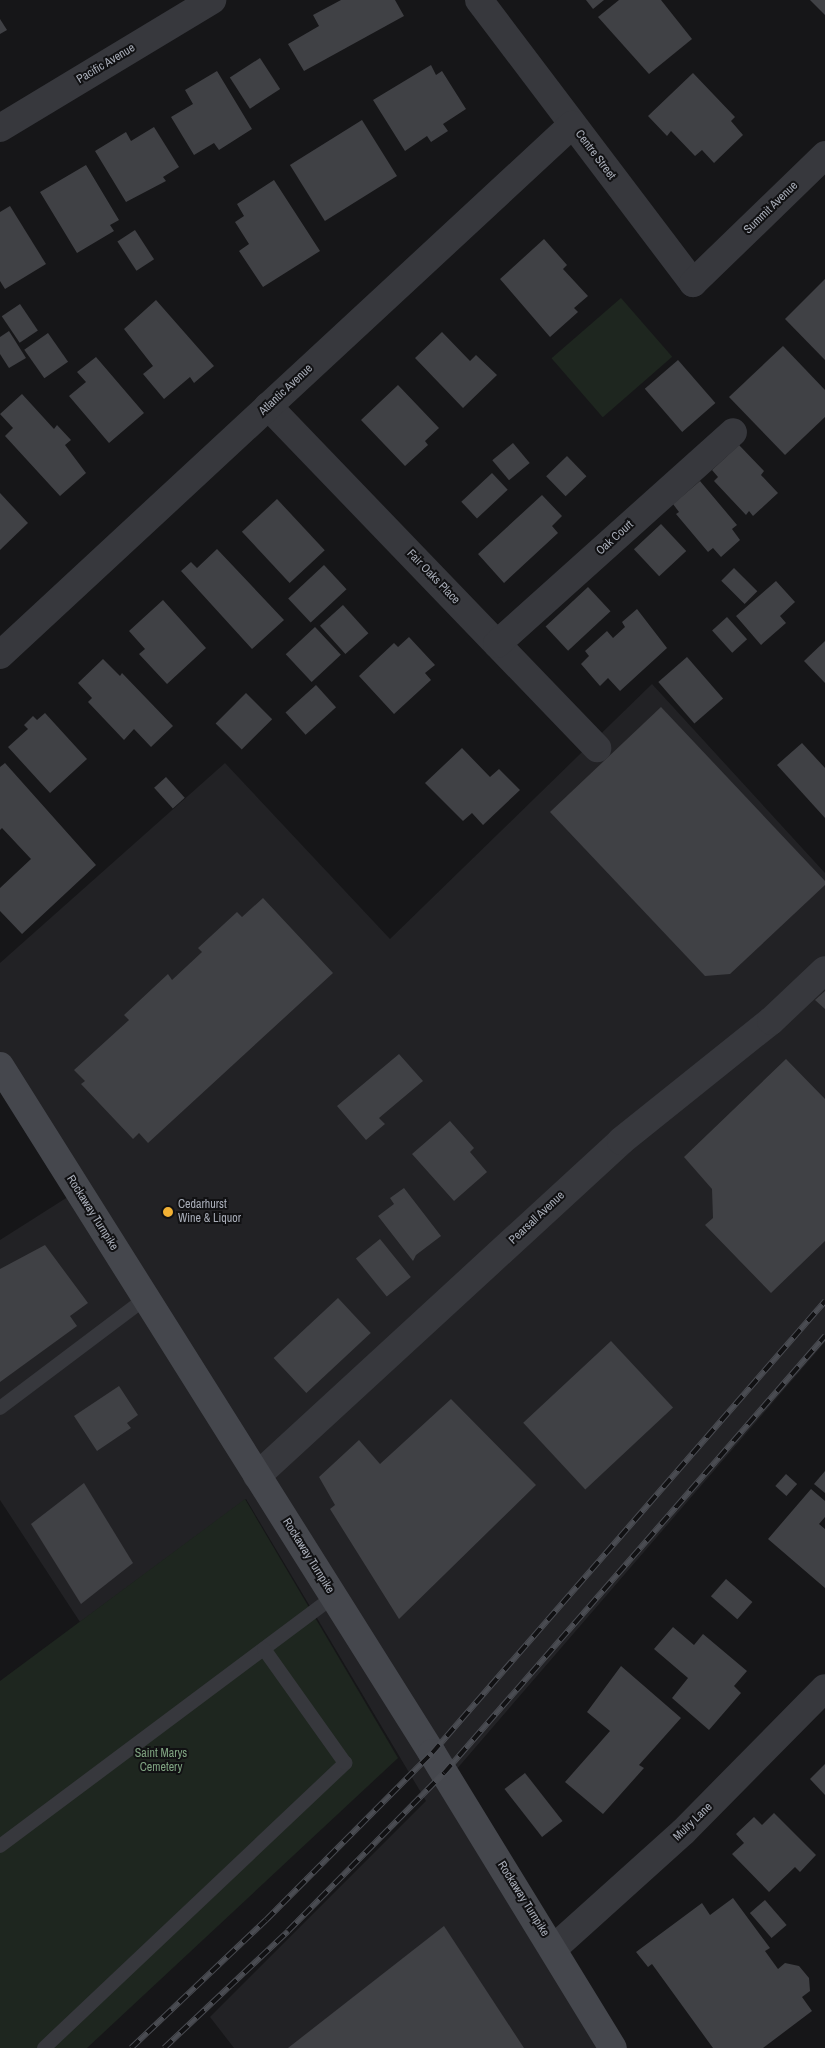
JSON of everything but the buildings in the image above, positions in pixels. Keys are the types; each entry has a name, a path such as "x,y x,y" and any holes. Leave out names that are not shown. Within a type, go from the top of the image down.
{"main road":[{"name":"Rockaway Turnpike","path":"0,1066 8,1096 146,1298 613,2048"}],"street":[{"name":"Pacific Avenue","path":"0,128 212,0"},
{"name":"Centre Street","path":"479,0 693,283 716,260"},
{"name":"Atlantic Avenue","path":"0,655 572,125"},
{"name":"Summit Avenue","path":"716,260 825,155"},
{"name":"Fair Oaks Place","path":"268,406 597,748"},
{"name":"Oak Court","path":"497,644 733,432"},
{"name":"Pearsall Avenue","path":"257,1476 622,1141 771,1021 825,970"},
{"name":"Mulry Lane","path":"553,1949 683,1832 825,1688"}],"lane":[{"path":"0,1408 146,1298"},
{"path":"0,1846 333,1597"},
{"path":"44,2048 345,1763 264,1649"}],"shaded area":[{"path":"652,684 825,873 825,1342 449,1778 612,2048 234,2048 210,2017 426,1801 246,1499 80,1622 0,1500 0,1240 74,1193 0,1061 0,963 225,763 390,939"}],"green space":[{"path":"621,298 672,357 603,417 552,358"},
{"name":"Saint Marys Cemetery","path":"245,1499 398,1758 87,2048 0,2048 0,1681"}],"railway":[{"path":"131,2048 266,1920 432,1753 825,1301"},
{"path":"164,2048 288,1931 444,1773 825,1336"}],"place":[{"name":"Cedarhurst Wine & Liquor","path":"168,1212"}]}
